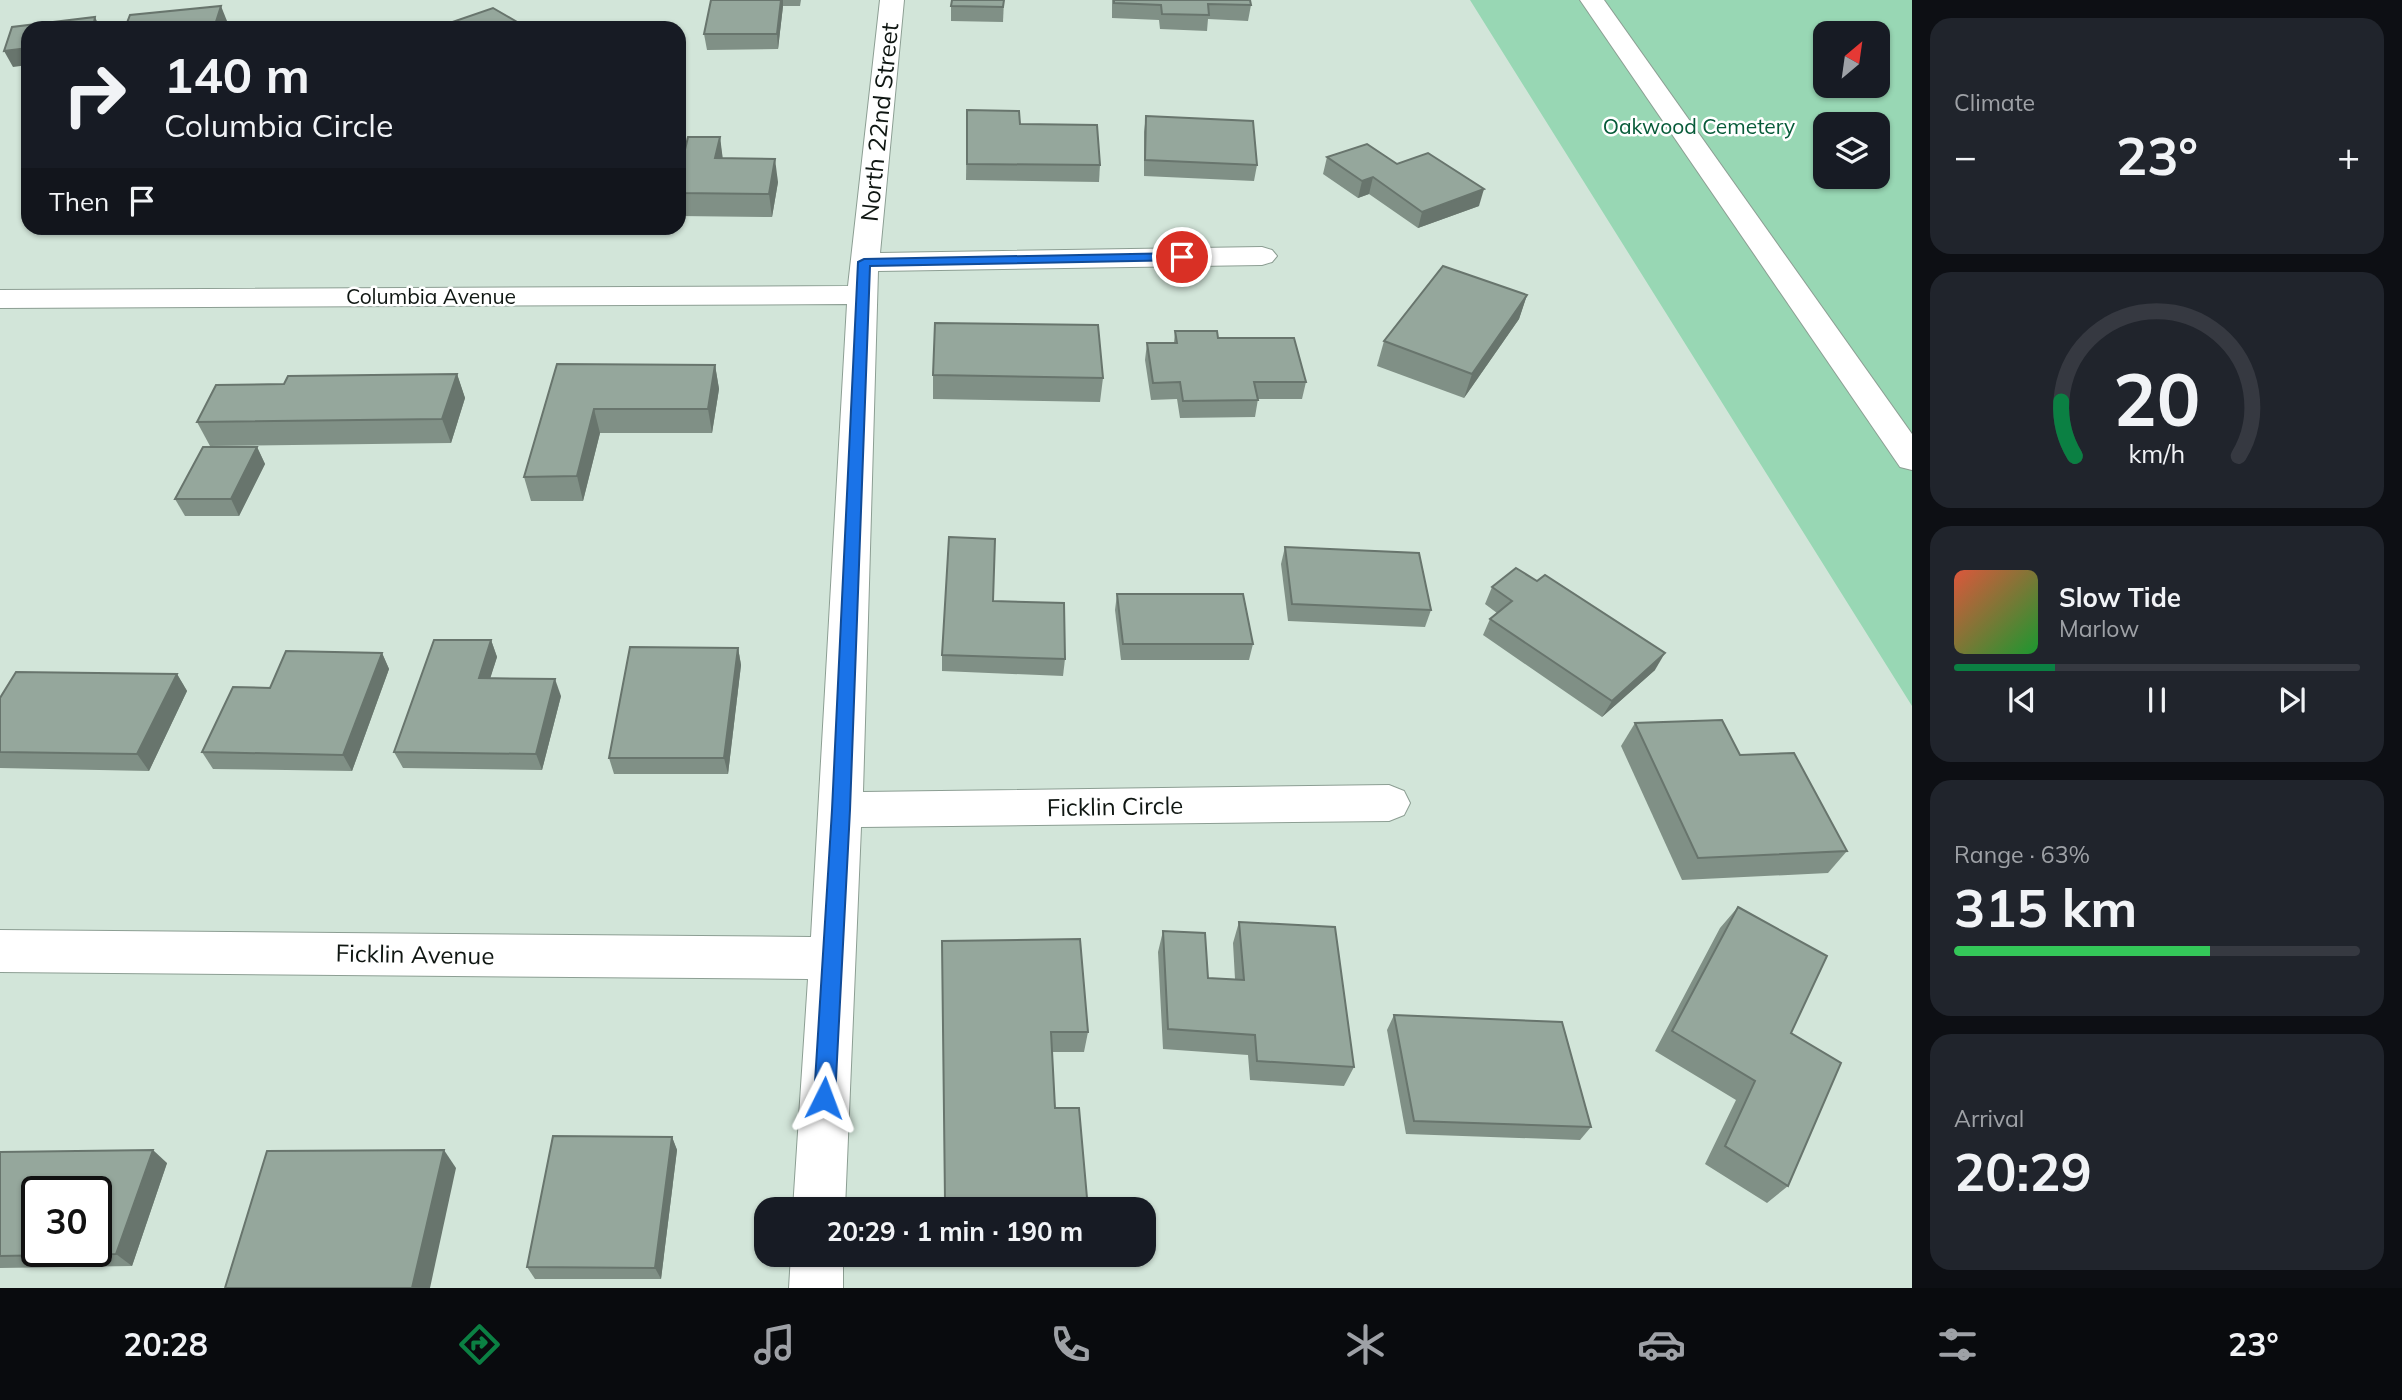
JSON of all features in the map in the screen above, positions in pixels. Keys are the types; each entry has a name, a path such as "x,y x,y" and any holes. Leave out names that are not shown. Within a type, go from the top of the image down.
{"street":[{"name":"North 22nd Street","path":"820,1197 841,810 863,279 892,0"},
{"path":"1592,0 1912,459"},
{"name":"Columbia Avenue","path":"0,299 863,279 1262,256"},
{"name":"Ficklin Circle","path":"841,810 1389,803"},
{"name":"Ficklin Avenue","path":"0,951 831,958"},
{"path":"816,1288 817,1267"}],"green space":[{"name":"Oakwood Cemetery","path":"1470,0 1912,0 1912,706"}],"building":[{"path":"711,0 781,0 777,34 704,34"},
{"path":"952,0 1004,0 1003,7 951,6"},
{"path":"1114,0 1250,0 1251,5 1208,4 1209,15 1162,14 1161,5 1114,3"},
{"path":"221,6 216,21 128,21 130,15"},
{"path":"493,8 515,21 455,21"},
{"path":"95,17 94,21 62,21"},
{"path":"21,26 21,49 4,51 12,27"},
{"path":"967,110 1019,111 1020,124 1097,125 1100,165 967,164"},
{"path":"1146,116 1253,121 1257,165 1145,160"},
{"path":"688,137 720,137 715,158 775,159 769,194 686,193"},
{"path":"1367,144 1397,164 1428,153 1484,189 1422,212 1373,177 1362,181 1327,157"},
{"path":"1443,266 1527,295 1472,374 1384,341"},
{"path":"935,323 1098,325 1103,378 933,375"},
{"path":"1175,331 1217,331 1218,338 1294,338 1306,382 1254,382 1258,400 1183,401 1180,382 1153,383 1147,343 1177,343"},
{"path":"557,364 715,365 708,409 594,409 577,476 524,477"},
{"path":"457,374 442,419 197,422 216,385 284,384 288,376"},
{"path":"203,447 257,447 231,499 175,499"},
{"path":"949,537 995,539 993,601 1064,603 1065,659 942,655"},
{"path":"1285,547 1419,553 1431,610 1292,604"},
{"path":"1516,568 1537,581 1545,575 1665,653 1612,701 1490,619 1512,601 1492,587"},
{"path":"1117,594 1243,594 1253,644 1123,644"},
{"path":"434,640 491,640 479,678 555,679 536,754 394,752"},
{"path":"630,647 738,648 724,758 609,758"},
{"path":"286,651 382,653 343,755 202,752 233,687 270,688"},
{"path":"16,672 177,674 137,754 0,752 0,698"},
{"path":"1722,720 1740,755 1794,753 1847,851 1698,858 1635,723"},
{"path":"1738,907 1827,956 1791,1033 1841,1063 1788,1186 1725,1146 1755,1081 1672,1031"},
{"path":"1239,922 1335,927 1354,1067 1257,1061 1255,1035 1168,1029 1163,931 1205,933 1208,978 1244,980"},
{"path":"1080,939 1088,1032 1051,1032 1055,1108 1079,1108 1087,1197 945,1197 942,941"},
{"path":"1394,1015 1562,1022 1591,1127 1414,1121"},
{"path":"553,1136 672,1137 655,1268 527,1267"},
{"path":"153,1150 116,1254 112,1254 112,1176 21,1176 21,1256 0,1256 0,1152"},
{"path":"444,1150 412,1288 225,1288 267,1151"}],"route":[{"path":"824,1098 841,810 864,262 1182,257"}]}
